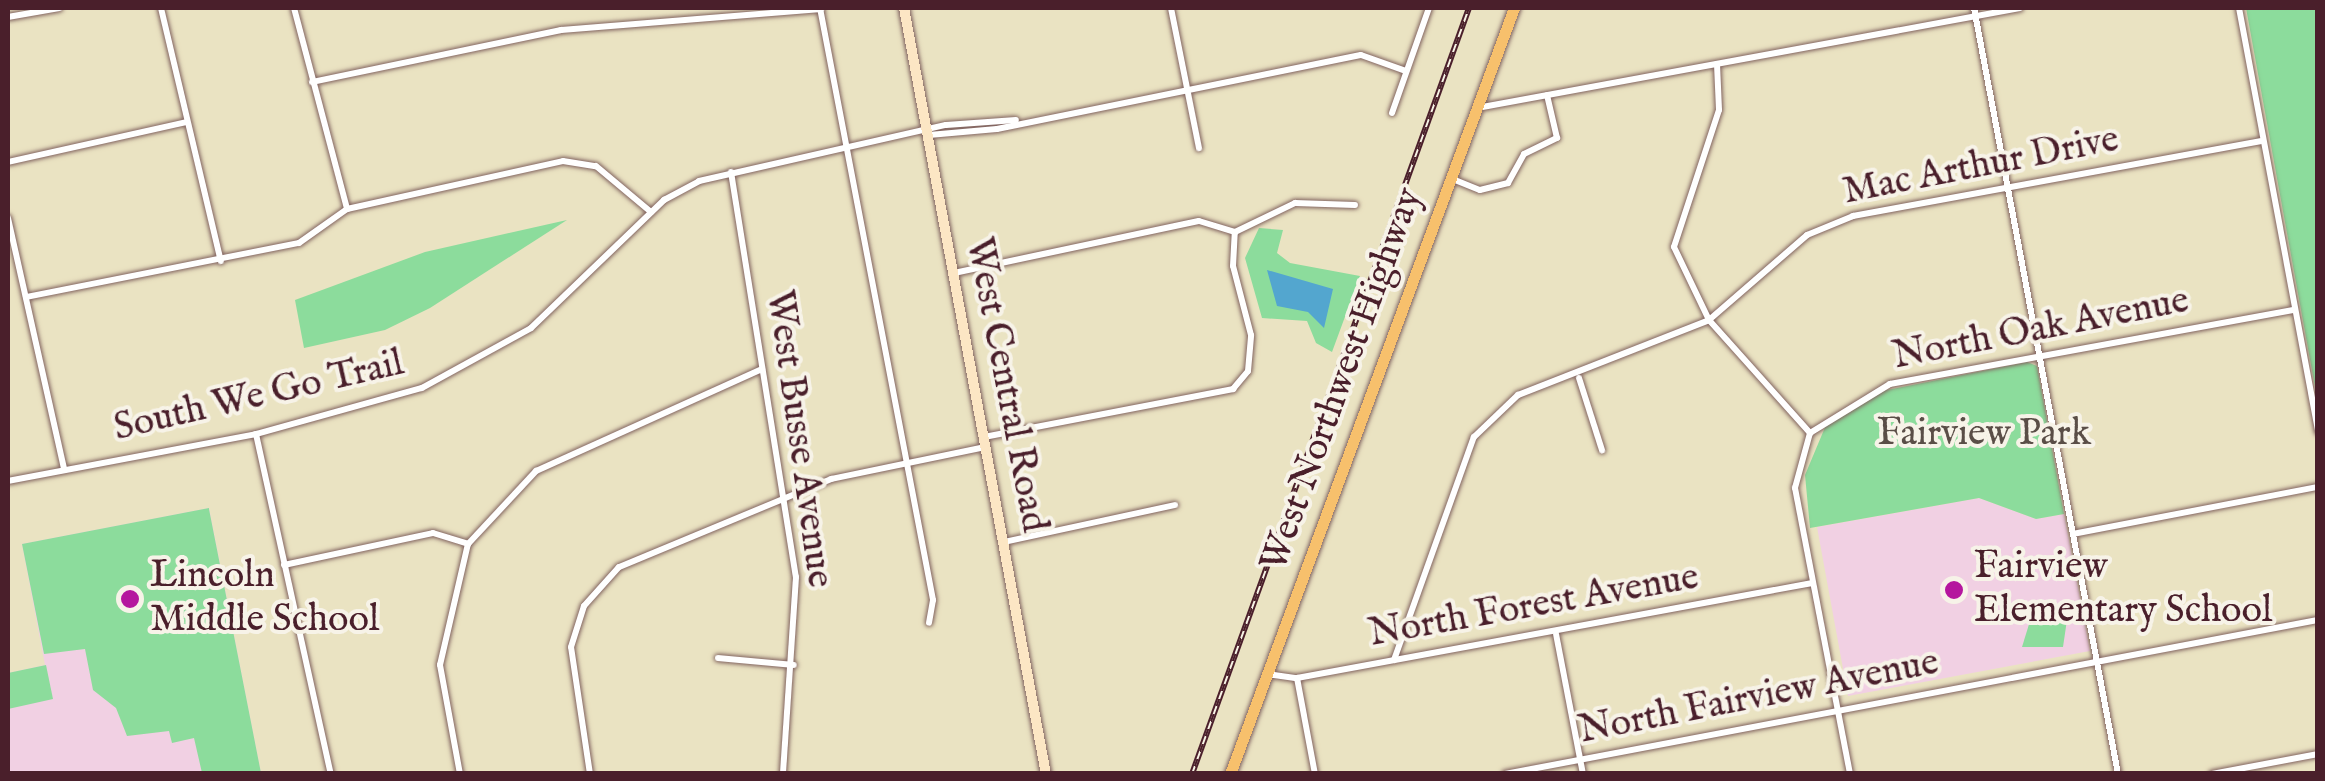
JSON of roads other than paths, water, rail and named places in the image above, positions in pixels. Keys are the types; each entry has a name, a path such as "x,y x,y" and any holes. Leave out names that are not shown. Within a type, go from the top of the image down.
{"main road":[{"name":"West Central Road","path":"904,8 1046,774"},
{"name":"West Northwest Highway","path":"1230,774 1514,8"}],"street":[{"path":"8,18 59,8"},
{"path":"161,8 222,261"},
{"path":"294,8 347,209"},
{"path":"312,82 561,30 821,8 908,463 929,622"},
{"path":"1172,8 1199,148"},
{"path":"1392,112 1429,8"},
{"path":"1974,8 2118,774"},
{"path":"1476,108 2020,8"},
{"path":"2238,8 2318,432"},
{"path":"928,135 1360,55 1406,71"},
{"path":"1717,64 1719,110 1674,247 1709,320 1810,433 1795,488 1850,774"},
{"path":"1450,178 1480,190 1508,183 1524,154 1556,138 1547,96"},
{"path":"928,135 1000,115 1016,120"},
{"path":"8,162 188,122"},
{"name":"South We Go Trail","path":"8,480 256,434 366,407 466,367 531,328 651,212 680,190 731,172 928,135"},
{"name":"Mac Arthur Drive","path":"1394,660 1474,438 1518,395 1579,378 1709,320 1807,235 1853,216 2262,141"},
{"path":"26,297 299,243 347,209 563,161 596,166 651,212"},
{"name":"West Busse Avenue","path":"731,172 785,496 794,666 783,774"},
{"path":"953,274 1200,221 1234,232 1295,203 1355,204"},
{"path":"8,218 64,469"},
{"path":"590,774 571,676 584,606 630,560 785,496 985,442 1233,389 1251,346 1234,232"},
{"name":"North Oak Avenue","path":"1810,433 1890,384 2294,310"},
{"path":"460,774 440,665 468,544 536,471 762,369"},
{"path":"1579,378 1602,450"},
{"path":"256,434 332,774"},
{"path":"2073,534 2318,487"},
{"path":"1004,542 1176,505"},
{"path":"284,565 433,533 468,544"},
{"name":"North Forest Avenue","path":"1266,674 1297,678 1556,634 1812,583"},
{"name":"North Fairview Avenue","path":"1505,774 2318,620"},
{"path":"1556,634 1583,774"},
{"path":"718,658 794,666"},
{"path":"1297,678 1314,774"},
{"path":"2212,774 2318,754"}],"water":[{"path":"1267,270 1333,289 1324,328 1308,312 1277,306"}],"railway":[{"path":"1192,774 1469,8"}],"place":[{"name":"Fairview Elementary School","path":"1954,590"},
{"name":"Lincoln Middle School","path":"130,599"}],"park label":[{"name":"Fairview Park","path":"1984,435"}]}
